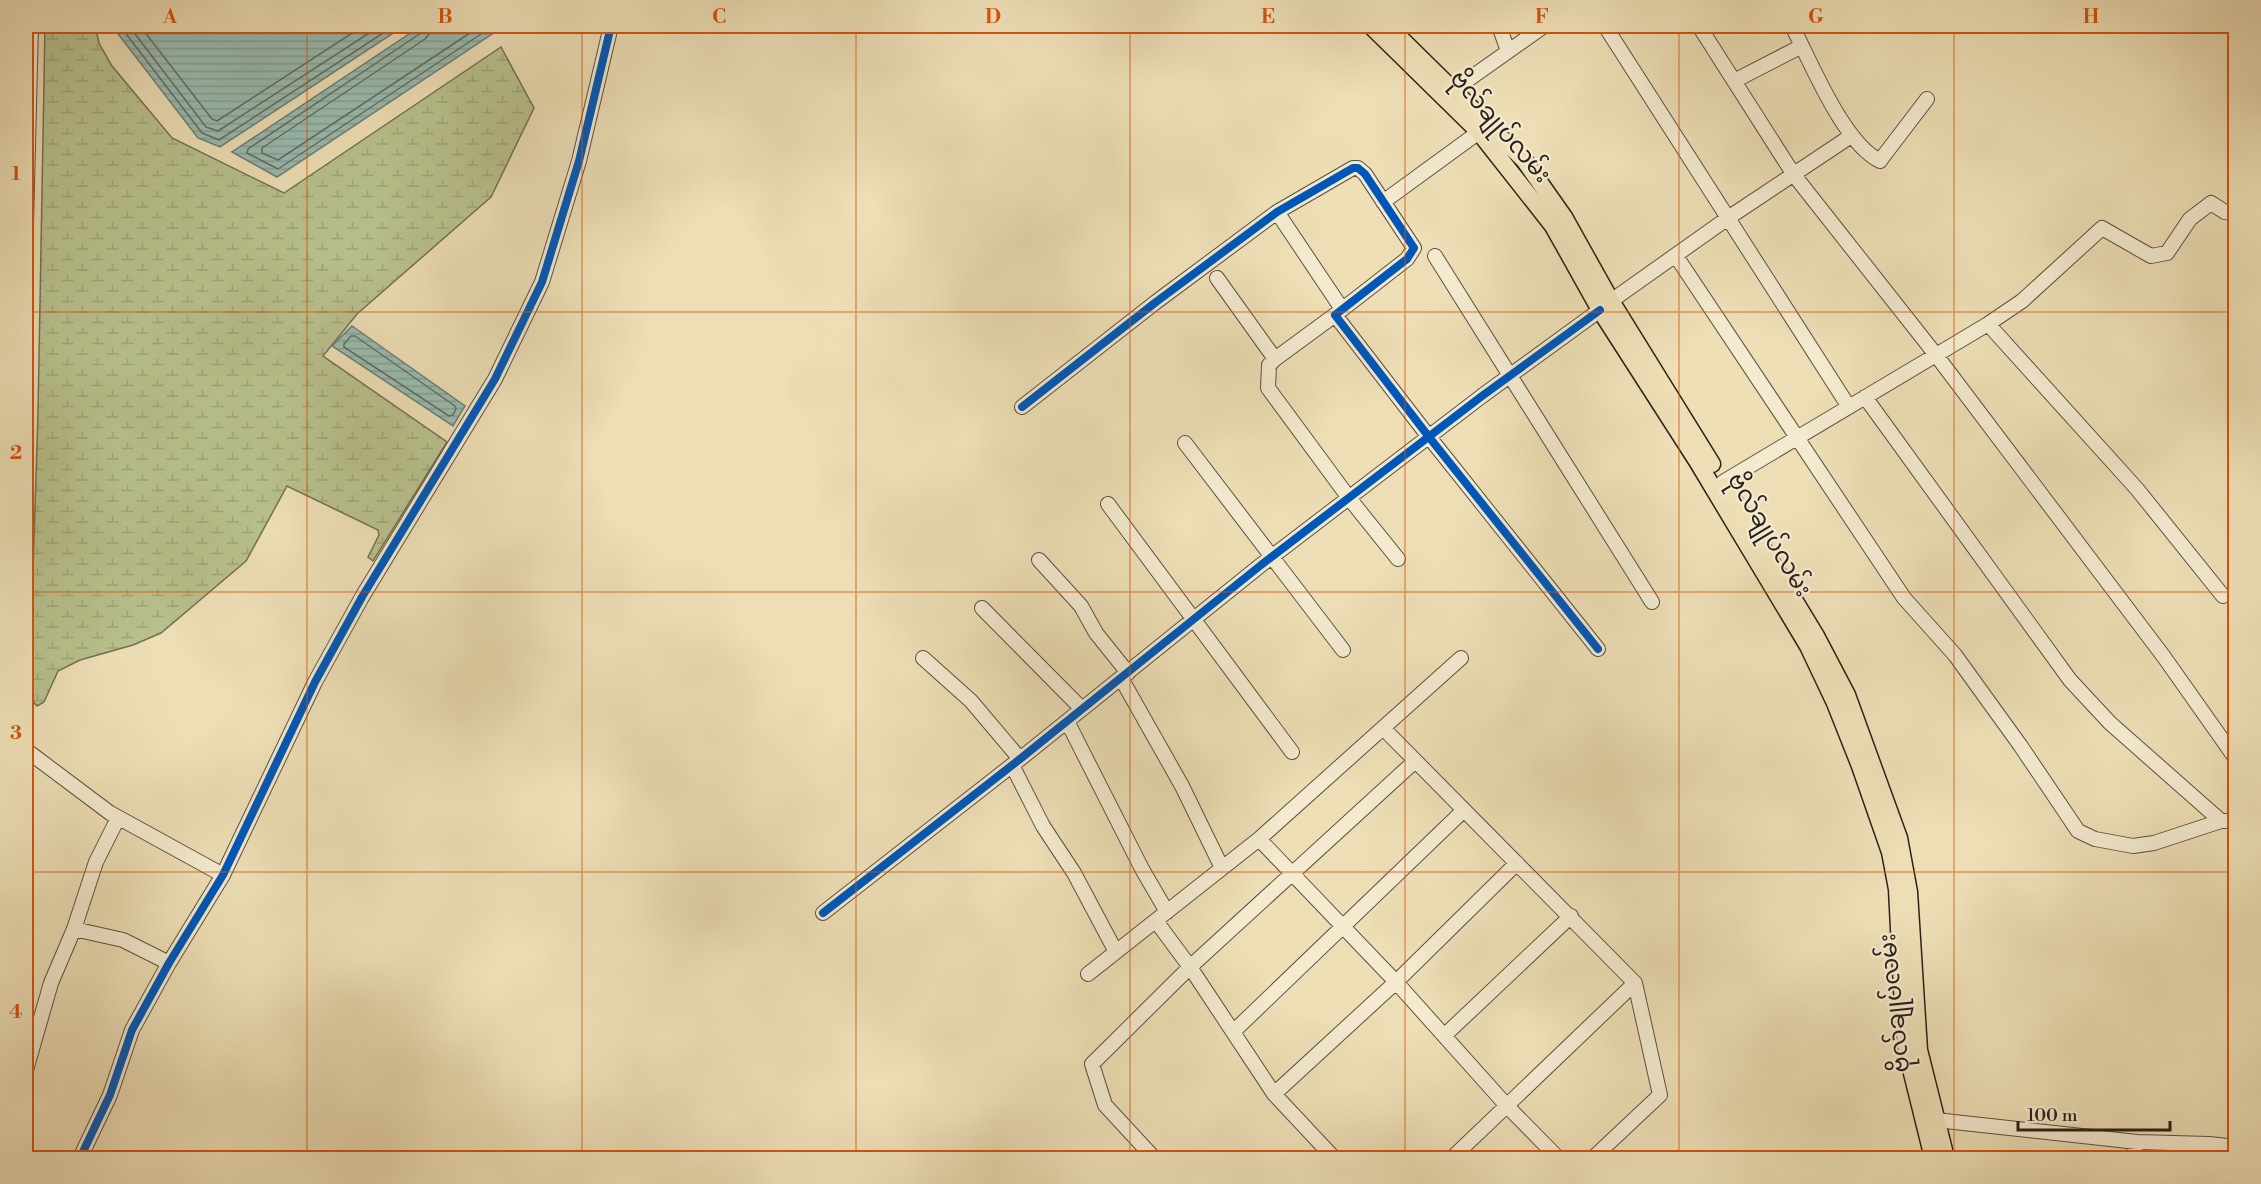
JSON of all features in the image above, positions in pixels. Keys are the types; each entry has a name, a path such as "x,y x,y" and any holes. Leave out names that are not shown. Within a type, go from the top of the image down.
{"main road":[{"name":"ဗိုလ်ချုပ်လမ်း","path":"1371,26 1524,160 1564,217 1606,306 1808,646 1835,703 1890,852 1895,877 1906,1044 1933,1158"},
{"name":"ဗိုလ်ချုပ်လမ်း","path":"1388,26 1448,93 1553,226 1723,482 1816,636 1846,695 1899,838 1909,892 1919,1050 1946,1158"}],"street":[{"path":"26,224 31,26"},
{"path":"80,1158 110,1095 132,1030 169,963 223,875 315,682 362,597 495,379 542,282 579,161 611,26"},
{"path":"1498,26 1508,51"},
{"path":"1448,93 1544,26"},
{"path":"1605,26 1849,407"},
{"path":"1699,26 1794,175 1936,355 2164,657 2235,759"},
{"path":"1792,26 1834,111 1851,136 1880,161 1927,99"},
{"path":"1734,81 1802,45"},
{"path":"1383,202 1479,132"},
{"path":"823,913 1273,556 1429,437 1728,218 1851,136"},
{"path":"1022,407 1277,212 1353,168 1358,168 1365,174 1414,248 1407,259 1275,359 1269,365 1268,388 1349,498 1398,559"},
{"path":"1723,482 1988,324 2022,301 2102,228 2151,256 2166,253 2190,219 2211,203 2225,212 2235,214"},
{"path":"1277,212 1339,312 1429,437 1598,649"},
{"path":"1435,256 1652,602"},
{"path":"1676,256 1904,598 1955,655 2078,831 2095,839 2133,846 2154,843 2228,821"},
{"path":"1217,278 1275,359"},
{"path":"1988,324 2137,489 2223,596"},
{"path":"1866,397 2070,680 2110,723 2228,821"},
{"path":"1185,443 1343,650"},
{"path":"1108,504 1292,752"},
{"path":"1039,560 1081,606 1124,675 1222,868"},
{"path":"982,608 1082,709"},
{"path":"923,658 971,701 1016,762 1043,826 1074,873 1116,952"},
{"path":"1088,974 1259,839 1461,658"},
{"path":"1067,721 1142,868 1161,917 1190,967 1274,1094 1334,1158"},
{"path":"1384,729 1414,762 1571,916 1635,983 1660,1095 1593,1158"},
{"path":"26,750 118,818 223,875"},
{"path":"1154,1158 1106,1105 1092,1064 1190,967 1414,762"},
{"path":"1233,1032 1464,810"},
{"path":"26,1070 51,983 74,929 96,862 118,818"},
{"path":"1259,839 1396,982 1558,1158"},
{"path":"1274,1094 1396,982 1517,863"},
{"path":"1445,1035 1571,916"},
{"path":"74,929 123,940 169,963"},
{"path":"1452,1158 1635,983"},
{"path":"1936,1120 2137,1142 2235,1147"},
{"path":"2132,1158 2137,1142"}],"green space":[{"path":"45,26 95,26 99,43 112,66 172,138 284,193 501,47 534,108 491,197 357,314 323,356 447,442 373,561 368,557 379,535 378,530 287,486 246,561 161,633 133,645 80,660 58,671 44,702 37,706 29,697 38,413"}],"water":[{"path":"112,26 404,26 220,147 198,138"},
{"path":"421,26 486,26 492,34 277,177 232,152"},
{"path":"352,326 465,406 453,426 332,346"}],"cycle path":[{"path":"80,1158 110,1095 132,1030 169,963 223,875 315,682 362,597 495,379 542,282 579,161 611,26"},
{"path":"1022,407 1156,302 1277,212 1353,168 1358,168 1365,174 1414,248 1407,259 1335,315 1598,649"},
{"path":"823,913 1020,759 1261,565 1482,396 1600,310"}]}
